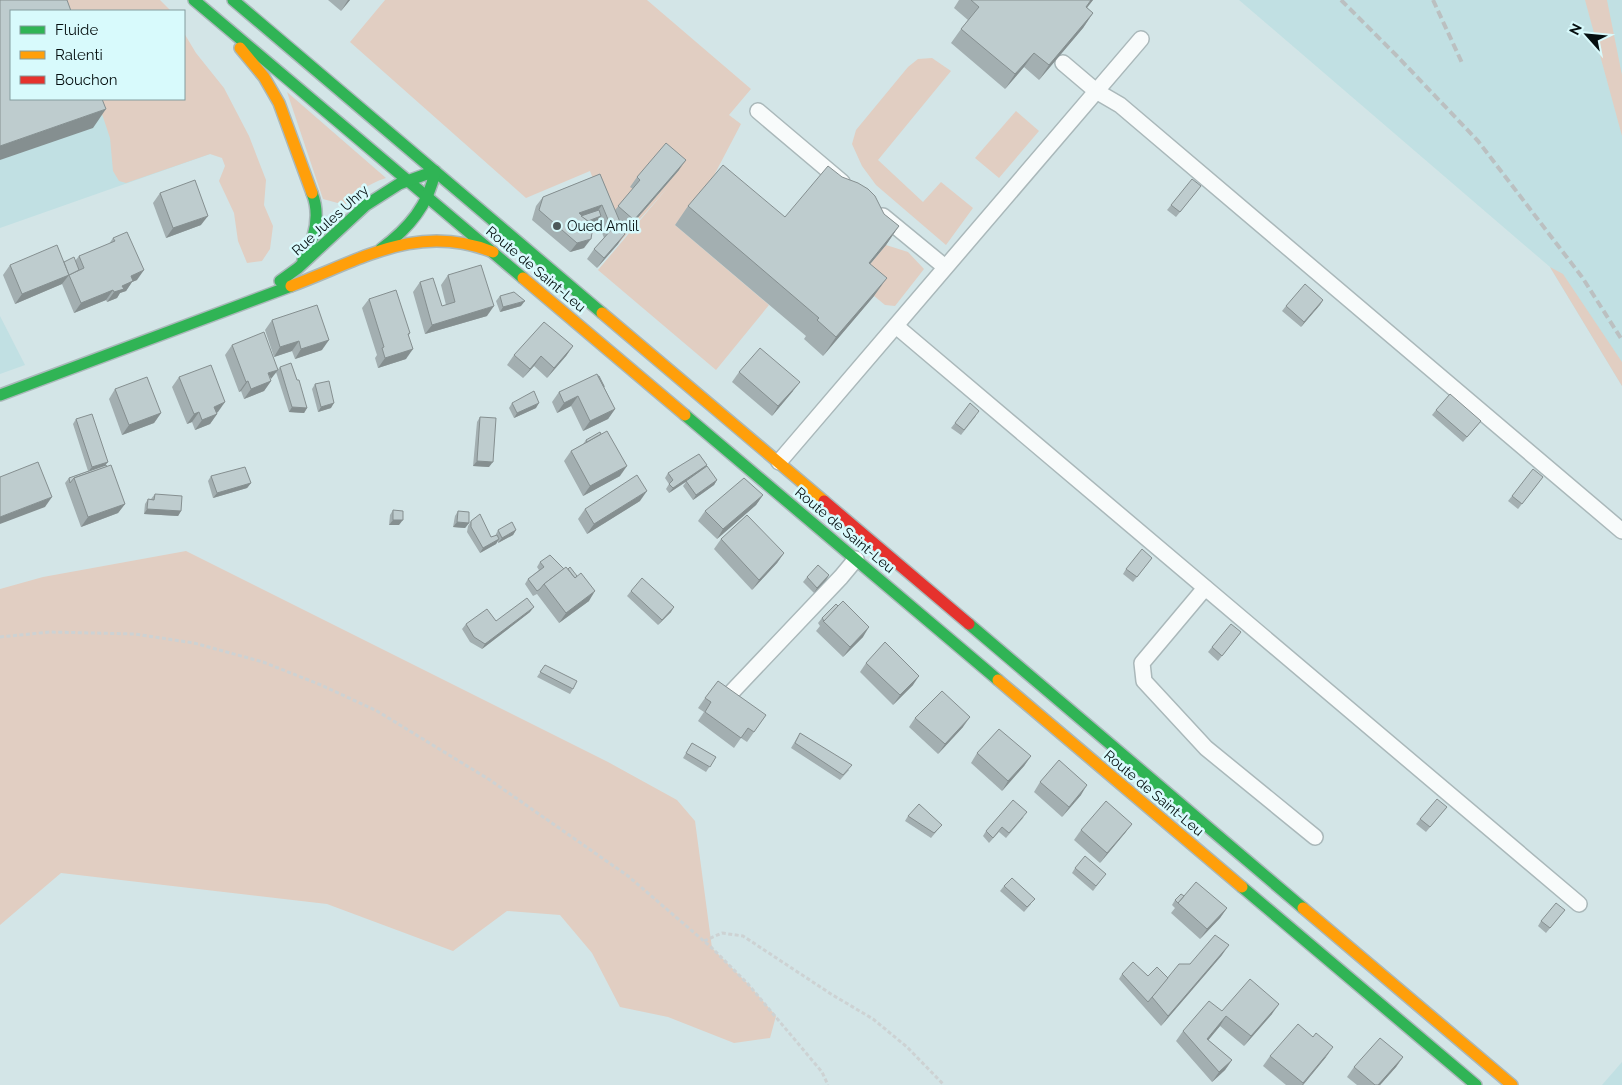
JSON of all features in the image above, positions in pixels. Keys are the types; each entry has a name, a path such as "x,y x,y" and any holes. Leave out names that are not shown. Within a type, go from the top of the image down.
{"main road":[{"name":"Route de Saint-Leu","path":"194,0 1476,1085"},
{"name":"Route de Saint-Leu","path":"233,0 1512,1085"},
{"path":"215,18 272,90 286,118 314,198 316,231 307,253 298,268"},
{"name":"Rue Jules Uhry","path":"233,306 279,282 298,268 366,205 382,194 407,180 435,171 427,197 407,226 374,254"},
{"name":"Rue Jules Uhry","path":"0,395 233,306 412,242 438,239 468,243 493,252"}],"lane":[{"path":"779,462 1141,39"},
{"path":"1064,64 1096,92 1120,106 1622,531"},
{"path":"758,111 856,192"},
{"path":"870,205 945,268"},
{"path":"896,326 1579,904"},
{"path":"730,694 856,559"},
{"path":"1205,588 1142,663 1144,681 1206,748 1315,837"}],"path":[{"path":"0,637 50,632 135,634 194,643 254,660 321,684 377,711 498,786 628,876 704,941 748,984 817,1066 828,1085"},
{"path":"704,941 722,933 743,936 831,994 873,1019 907,1046 944,1085"}],"shaded area":[{"path":"0,0 10,10 10,100 165,100 210,154 0,228"},
{"path":"57,0 160,0 170,10 61,10"},
{"path":"385,0 647,0 751,89 729,115 741,124 710,183 675,225 769,305 716,370 598,270 669,186 618,244 590,171 526,198 350,42"},
{"path":"1239,0 1622,0 1622,386 1550,267"},
{"path":"1585,0 1607,0 1622,75 1622,136"},
{"path":"185,35 196,53 224,88 249,136 266,180 264,205 273,226 270,249 262,261 247,263 238,241 234,213 219,181 225,166 222,158 210,154 126,183 119,181 113,171 110,138 97,100 185,100"},
{"path":"932,58 951,71 878,160 923,202 941,182 973,208 946,245 876,185 862,166 852,144 856,130 908,67 918,59"},
{"path":"287,92 386,178 363,189 345,205 323,199"},
{"path":"1016,111 1039,131 999,178 975,158"},
{"path":"886,245 908,252 924,269 895,306 885,305 856,281"},
{"path":"1550,267 1563,274 1622,362 1622,386"},
{"path":"0,316 25,365 0,374"},
{"path":"186,551 608,762 677,800 695,821 712,948 748,984 776,1016 770,1038 734,1043 668,1017 620,1007 592,953 560,915 507,911 453,951 327,904 61,873 0,925 0,589 43,577"},
{"path":"1622,1062 1622,1085 1602,1085"}],"building":[{"path":"0,0 67,0 71,10 10,10 10,100 102,100 106,109 0,146"},
{"path":"971,0 1091,0 1086,7 1093,13 1049,65 1034,53 1015,74 961,29 979,7"},
{"path":"666,143 686,160 634,220 618,206 640,180 637,177"},
{"path":"723,165 785,217 828,166 842,177 868,189 875,196 884,214 899,226 869,263 887,278 836,337 817,320 819,318 688,206"},
{"name":"Oued Amlil","path":"600,174 625,234 604,258 594,249 612,229 602,205 579,213 593,226 591,239 577,243 539,210 543,197"},
{"path":"1192,179 1201,186 1180,212 1171,205"},
{"path":"195,180 208,216 173,228 160,193"},
{"path":"599,210 601,216 588,221 581,216"},
{"path":"127,232 144,270 131,276 133,281 122,286 124,289 114,292 113,290 81,303 69,275 84,268 79,256 115,241 113,238"},
{"path":"57,245 69,275 22,294 10,265"},
{"path":"74,257 79,270 69,275 64,262"},
{"path":"481,265 494,306 432,325 420,282 433,278 442,306 455,302 448,275"},
{"path":"1305,284 1323,300 1304,322 1286,306"},
{"path":"396,290 410,333 408,334 413,349 385,358 382,348 384,347 369,299"},
{"path":"514,292 525,301 503,307 500,296"},
{"path":"317,305 329,340 301,349 299,341 280,347 272,320"},
{"path":"544,322 573,346 554,368 541,356 530,369 514,355"},
{"path":"264,332 278,370 268,373 271,381 251,389 248,381 246,382 232,345"},
{"path":"760,348 800,382 778,406 739,372"},
{"path":"291,363 297,380 299,380 307,408 292,407 280,367"},
{"path":"211,365 225,402 214,407 217,414 202,420 199,412 194,414 179,377"},
{"path":"597,374 615,409 590,421 578,396 564,403 559,392"},
{"path":"147,377 161,413 129,425 115,389"},
{"path":"329,381 334,403 321,407 315,384"},
{"path":"534,391 539,403 517,413 512,403"},
{"path":"1450,394 1481,421 1467,437 1436,410"},
{"path":"970,403 979,411 964,430 955,423"},
{"path":"92,414 108,462 92,467 76,419"},
{"path":"480,417 496,418 493,462 477,461"},
{"path":"607,431 627,466 590,486 571,451"},
{"path":"600,432 601,434 587,442 586,440"},
{"path":"699,454 707,465 673,488 669,484 673,480 668,473"},
{"path":"38,462 52,497 0,517 0,477"},
{"path":"106,465 107,467 74,478 70,483 69,478"},
{"path":"111,465 125,504 88,517 74,478"},
{"path":"707,466 717,480 696,495 686,481"},
{"path":"245,467 251,483 217,493 211,476"},
{"path":"1533,469 1543,477 1522,504 1512,496"},
{"path":"637,475 647,491 594,524 585,509"},
{"path":"744,478 763,495 723,529 705,511"},
{"path":"155,494 182,496 181,511 147,509 148,499 154,500"},
{"path":"393,510 403,511 403,520 393,520"},
{"path":"458,511 469,512 469,523 457,522"},
{"path":"480,514 491,537 497,535 499,539 483,548 471,527 471,521"},
{"path":"747,515 784,553 759,580 721,539"},
{"path":"512,522 516,530 502,538 498,530"},
{"path":"1142,549 1152,558 1137,577 1126,569"},
{"path":"550,555 564,569 537,591 528,579 544,567 540,562"},
{"path":"818,565 829,575 817,588 807,577"},
{"path":"566,567 575,578 581,573 595,591 566,613 544,584"},
{"path":"570,567 577,576 575,578 568,569"},
{"path":"642,578 674,607 662,620 631,591"},
{"path":"527,598 534,607 485,644 474,637 466,624 487,609 496,621"},
{"path":"843,601 869,627 850,647 823,621"},
{"path":"836,604 838,606 824,621 822,618"},
{"path":"1231,624 1241,632 1222,656 1212,647"},
{"path":"885,642 919,676 900,695 866,663"},
{"path":"545,665 577,681 573,689 540,672"},
{"path":"718,681 766,715 754,732 748,728 741,738 705,712 711,702 705,698"},
{"path":"942,691 970,717 945,744 915,718"},
{"path":"999,729 1031,756 1008,781 977,753"},
{"path":"800,733 852,765 843,775 795,743"},
{"path":"692,743 716,757 710,767 686,753"},
{"path":"1059,760 1087,785 1069,807 1040,782"},
{"path":"1437,799 1447,807 1430,827 1420,819"},
{"path":"1013,800 1027,812 1009,833 1002,827 993,838 986,831"},
{"path":"1106,801 1132,824 1107,853 1081,830"},
{"path":"919,804 942,825 934,833 908,816"},
{"path":"1085,856 1106,874 1096,886 1075,868"},
{"path":"1012,878 1035,899 1027,907 1004,886"},
{"path":"1196,882 1227,908 1207,929 1178,903"},
{"path":"1181,894 1184,896 1178,903 1175,900"},
{"path":"1556,903 1565,910 1550,928 1541,921"},
{"path":"1215,935 1229,945 1168,1016 1152,997 1179,964 1190,964"},
{"path":"1133,962 1148,976 1157,967 1168,978 1148,1002 1122,974"},
{"path":"1250,979 1279,1004 1251,1036 1226,1016 1207,1039 1232,1060 1219,1072 1183,1031 1209,1001 1222,1011"},
{"path":"1298,1024 1313,1037 1316,1033 1333,1047 1303,1083 1270,1056"},
{"path":"1380,1038 1403,1057 1378,1085 1375,1085 1354,1067"}],"railway":[{"path":"1341,0 1478,141 1582,277 1622,340"},
{"path":"1433,0 1463,65"}],"traffic: fast":[{"path":"194,0 523,278"},
{"path":"233,0 602,313"},
{"path":"280,281 298,268 366,205 399,184 435,171 428,195 416,215 400,233 381,249"},
{"path":"303,260 315,228 316,210 312,193"},
{"path":"0,395 291,286"},
{"path":"685,415 998,680"},
{"path":"969,624 1303,908"},
{"path":"1242,887 1476,1085"}],"traffic: slow":[{"path":"240,48 264,77 279,103 312,193"},
{"path":"291,286 366,256 414,243 439,241 465,244 493,252"},
{"path":"523,278 685,415"},
{"path":"602,313 824,501"},
{"path":"998,680 1242,887"},
{"path":"1303,908 1512,1085"}],"traffic: jam":[{"path":"824,501 969,624"}],"place":[{"name":"Oued Amlil","path":"557,226"}]}
